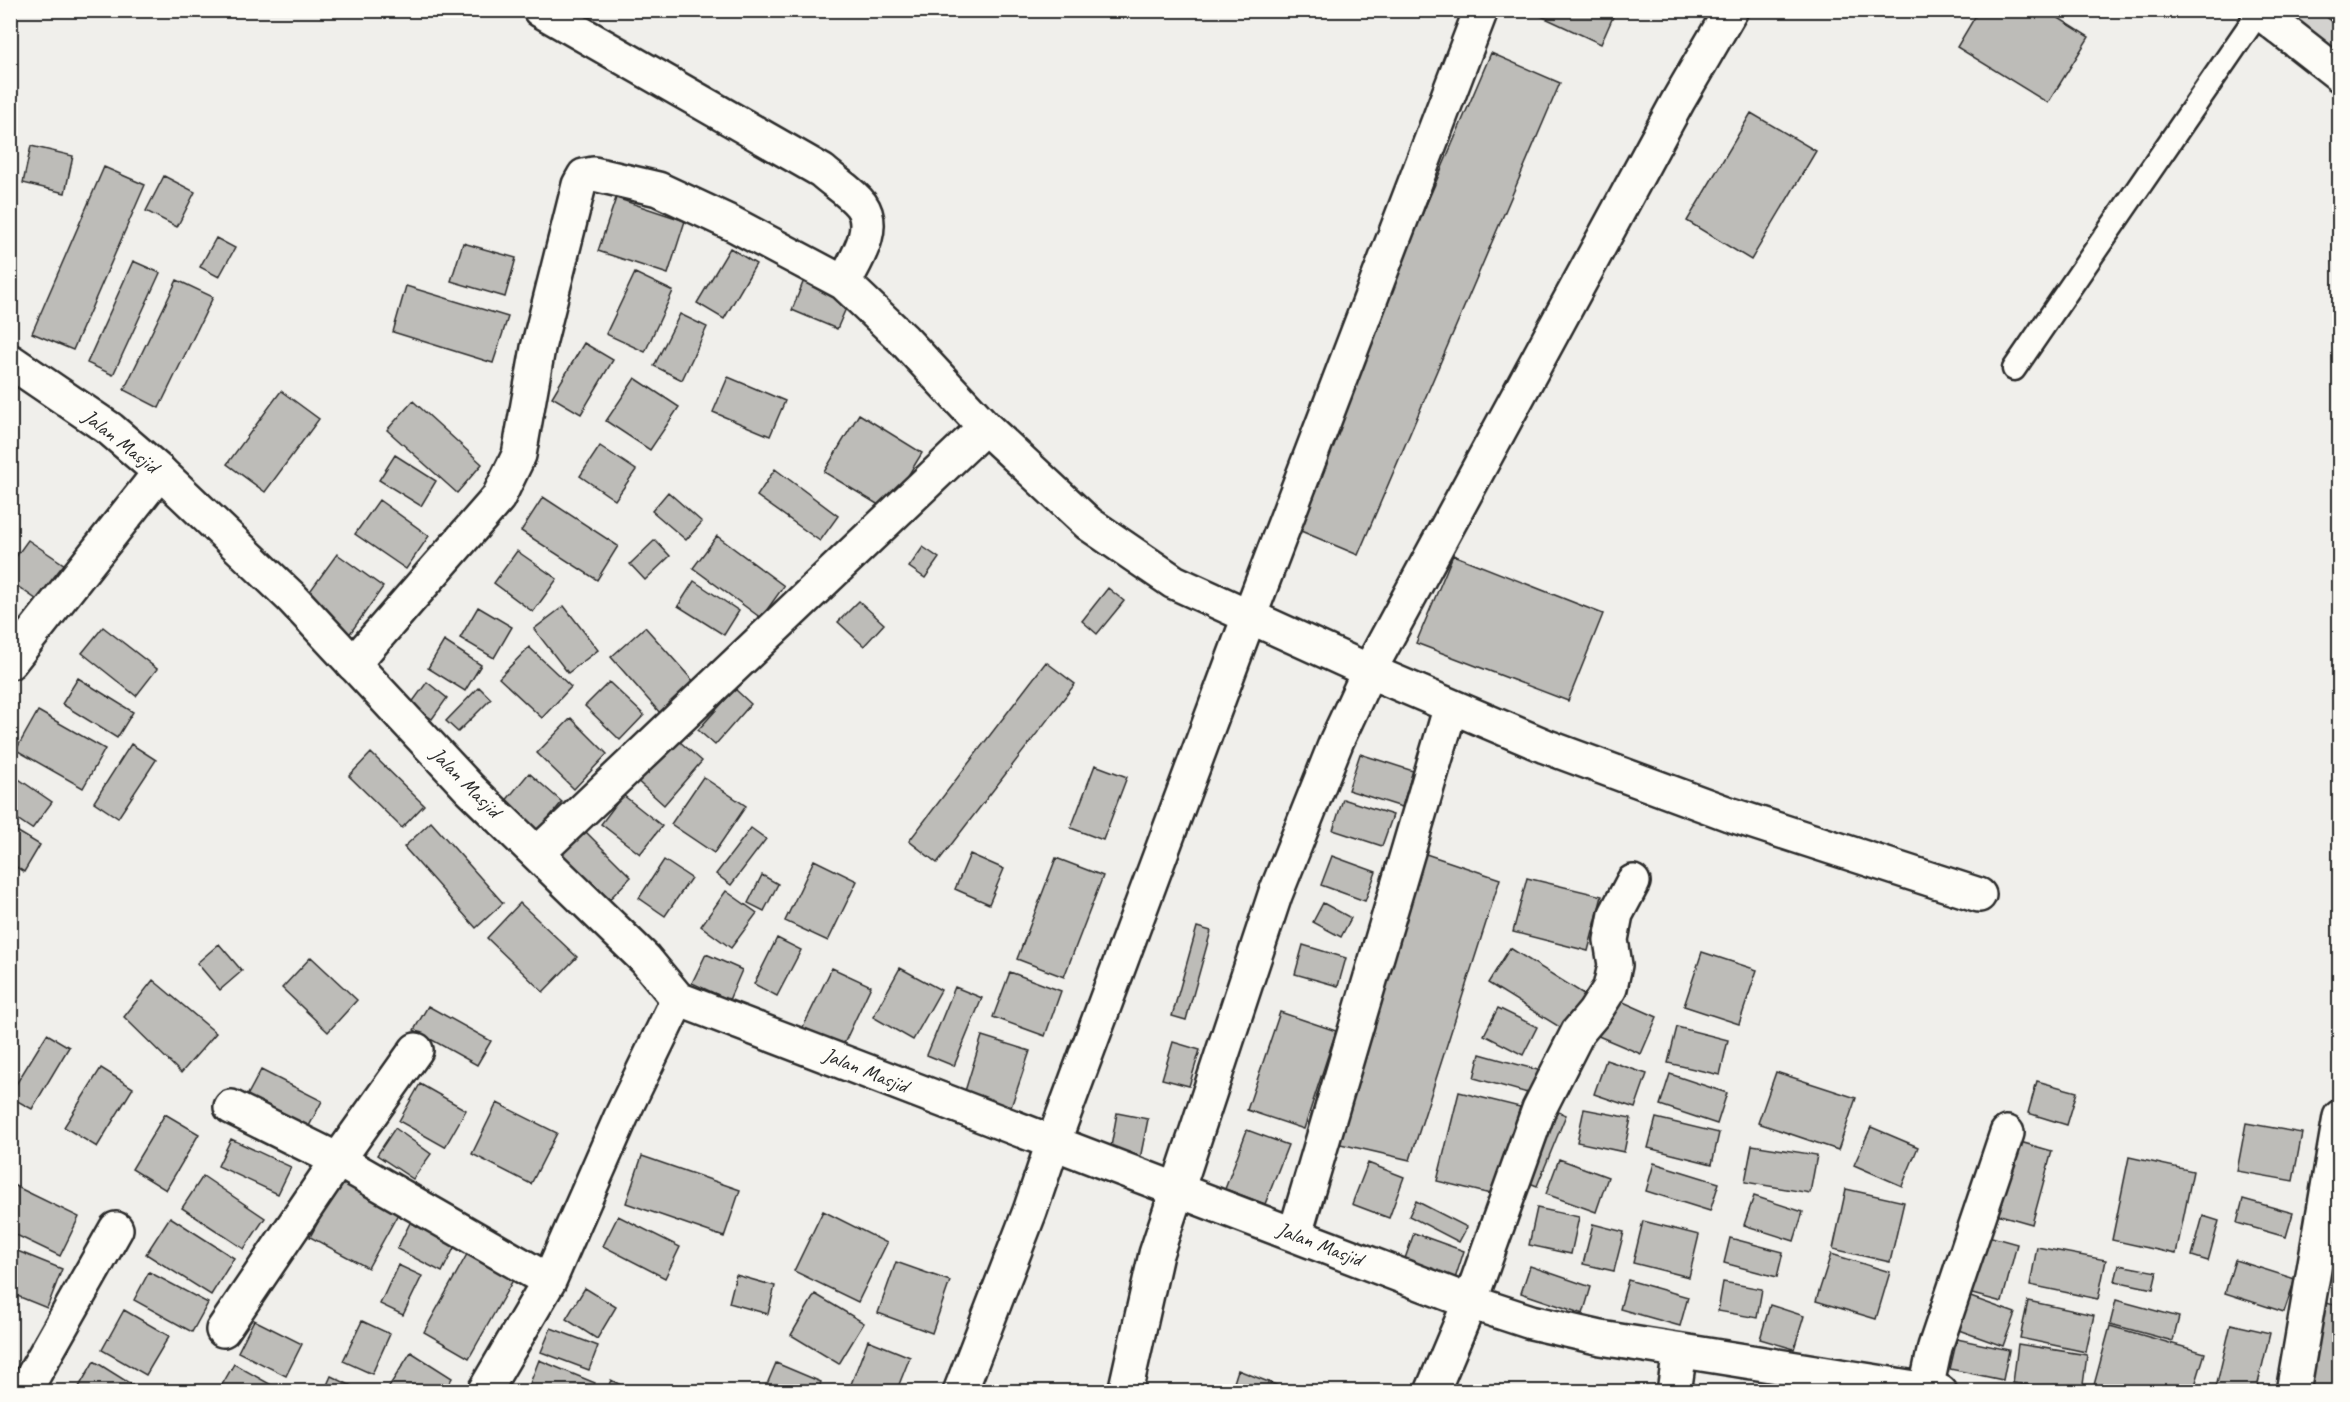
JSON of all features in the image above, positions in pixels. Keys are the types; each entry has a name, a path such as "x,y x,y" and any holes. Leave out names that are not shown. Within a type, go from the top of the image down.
{"street":[{"path":"540,10 822,171 860,204 867,218 866,238 844,283"},
{"path":"960,1392 1030,1211 1053,1143 1249,617 1481,10"},
{"path":"1127,1383 1156,1254 1177,1189 1275,895 1337,740 1369,670 1678,101 1731,10"},
{"path":"2258,11 2340,75"},
{"path":"353,664 498,498 519,455 538,348 579,185 584,176 594,174 658,189 733,224 844,283 903,339 985,427 1089,524 1174,582 1545,746 1729,814 1979,895"},
{"name":"Jalan Masjid","path":"10,361 110,429 160,472 292,598 471,789 645,959 678,999 1470,1302 1531,1322 1578,1333 1863,1386 1933,1390"},
{"path":"538,853 985,427"},
{"path":"10,662 160,472"},
{"path":"1295,1234 1451,706"},
{"path":"1432,1392 1470,1302 1539,1109 1578,1032 1610,988 1615,965 1611,940 1616,914 1633,882"},
{"path":"484,1392 549,1281 621,1118 678,999"},
{"path":"223,1330 416,1050"},
{"path":"231,1107 338,1160 549,1281"},
{"path":"2293,1392 2340,1118"},
{"path":"1933,1390 1935,1347 2007,1133"},
{"path":"24,1392 116,1229"},
{"path":"1674,1392 1680,1351"},
{"path":"10,1386 19,1392"}],"lane":[{"path":"2014,369 2258,11"}],"shaded area":[{"path":"2281,11 2339,11 2339,55"}],"building":[{"path":"1528,10 1616,10 1601,44"},
{"path":"1979,10 2046,10 2089,37 2048,103 1957,47"},
{"path":"2318,10 2340,10 2340,28"},
{"path":"1491,53 1560,83 1358,555 1289,526"},
{"path":"1751,113 1816,151 1751,260 1687,221"},
{"path":"31,146 73,156 65,193 23,183"},
{"path":"104,167 145,185 73,350 32,333"},
{"path":"164,176 195,192 177,227 146,211"},
{"path":"616,198 685,221 668,274 598,251"},
{"path":"216,238 235,248 219,277 200,267"},
{"path":"463,243 516,258 505,297 451,281"},
{"path":"730,248 756,264 724,319 697,303"},
{"path":"133,261 160,273 113,375 87,363"},
{"path":"635,273 673,291 645,352 606,334"},
{"path":"177,280 213,297 159,408 124,390"},
{"path":"804,280 850,299 837,329 792,310"},
{"path":"406,286 508,317 493,363 393,332"},
{"path":"680,314 707,327 682,380 654,366"},
{"path":"584,343 613,360 581,414 552,397"},
{"path":"728,377 785,401 770,436 713,412"},
{"path":"635,378 679,407 650,450 606,421"},
{"path":"281,391 319,419 265,492 227,464"},
{"path":"413,401 482,464 457,493 387,430"},
{"path":"859,414 922,453 887,510 824,472"},
{"path":"600,446 636,470 615,500 580,476"},
{"path":"395,455 436,481 421,506 379,480"},
{"path":"775,469 838,516 820,541 757,496"},
{"path":"668,492 702,522 686,540 652,511"},
{"path":"543,497 618,546 597,580 521,531"},
{"path":"379,500 429,536 406,569 355,534"},
{"path":"717,536 784,586 761,618 693,568"},
{"path":"28,540 68,567 43,604 10,581 10,565"},
{"path":"655,540 670,556 645,580 630,564"},
{"path":"923,547 939,558 925,578 909,567"},
{"path":"517,551 557,579 533,612 494,583"},
{"path":"337,554 383,587 349,635 303,601"},
{"path":"1453,555 1603,614 1568,701 1416,643"},
{"path":"694,581 739,611 724,635 678,606"},
{"path":"1108,588 1124,601 1097,634 1082,621"},
{"path":"859,601 884,624 864,646 838,622"},
{"path":"564,606 598,650 568,673 534,629"},
{"path":"478,607 512,627 494,658 460,638"},
{"path":"103,627 157,669 136,696 82,653"},
{"path":"645,627 694,682 660,713 611,657"},
{"path":"444,641 481,665 465,691 428,668"},
{"path":"529,647 571,687 542,718 499,678"},
{"path":"1046,662 1075,684 937,863 909,841"},
{"path":"78,678 133,712 117,738 62,704"},
{"path":"427,682 447,698 432,719 411,704"},
{"path":"609,682 644,715 620,740 585,706"},
{"path":"479,687 491,699 458,732 446,721"},
{"path":"735,689 751,704 715,745 698,730"},
{"path":"38,711 105,749 83,788 16,750"},
{"path":"571,718 607,754 574,789 537,753"},
{"path":"672,735 702,761 664,805 634,778"},
{"path":"131,744 156,760 118,818 94,802"},
{"path":"371,753 424,805 402,828 349,776"},
{"path":"1360,754 1413,771 1402,807 1348,790"},
{"path":"1095,765 1127,777 1103,840 1071,828"},
{"path":"10,773 52,802 32,829 10,814"},
{"path":"529,773 562,802 532,838 499,809"},
{"path":"703,777 746,806 714,853 671,824"},
{"path":"623,795 662,826 640,854 601,824"},
{"path":"1343,799 1393,815 1382,846 1333,830"},
{"path":"431,822 503,903 476,928 404,847"},
{"path":"10,827 40,845 24,872 10,863"},
{"path":"751,828 766,839 731,885 716,874"},
{"path":"585,831 631,877 604,905 557,858"},
{"path":"1420,852 1500,879 1410,1160 1336,1143"},
{"path":"970,854 1004,869 989,904 955,889"},
{"path":"1332,856 1376,872 1365,901 1321,885"},
{"path":"1056,858 1103,876 1064,977 1017,959"},
{"path":"664,860 691,878 665,916 639,898"},
{"path":"814,860 857,881 828,941 785,921"},
{"path":"762,875 778,884 764,911 748,903"},
{"path":"1527,878 1602,896 1588,951 1513,932"},
{"path":"726,891 757,913 731,948 701,926"},
{"path":"520,903 577,957 543,992 487,938"},
{"path":"1323,903 1351,918 1341,937 1313,922"},
{"path":"1197,927 1211,931 1186,1020 1172,1016"},
{"path":"777,938 801,950 777,996 754,984"},
{"path":"219,944 242,971 220,990 197,963"},
{"path":"1303,945 1346,958 1338,986 1295,974"},
{"path":"1510,948 1587,996 1566,1031 1488,983"},
{"path":"1702,952 1757,970 1739,1024 1684,1006"},
{"path":"706,954 742,970 729,1000 692,983"},
{"path":"311,957 357,1000 328,1032 282,988"},
{"path":"832,968 871,986 842,1048 802,1029"},
{"path":"900,968 941,990 913,1040 873,1017"},
{"path":"1010,972 1061,991 1045,1036 993,1017"},
{"path":"153,980 216,1033 181,1073 124,1017"},
{"path":"955,987 982,998 954,1066 927,1055"},
{"path":"1612,997 1657,1017 1641,1054 1596,1035"},
{"path":"428,1006 491,1041 477,1065 414,1030"},
{"path":"1498,1008 1537,1027 1523,1055 1484,1035"},
{"path":"1280,1012 1336,1031 1304,1129 1247,1110"},
{"path":"1677,1027 1728,1040 1720,1075 1668,1063"},
{"path":"47,1034 69,1047 32,1109 10,1097 10,1094"},
{"path":"982,1036 1030,1051 1008,1116 962,1101"},
{"path":"1173,1042 1200,1050 1189,1086 1162,1079"},
{"path":"1480,1054 1545,1072 1538,1096 1474,1078"},
{"path":"1606,1060 1647,1074 1635,1108 1594,1094"},
{"path":"101,1068 133,1088 97,1147 64,1127"},
{"path":"261,1070 322,1101 307,1130 246,1098"},
{"path":"1776,1072 1856,1098 1838,1150 1758,1123"},
{"path":"1670,1074 1727,1093 1717,1124 1660,1105"},
{"path":"2037,1081 2077,1092 2067,1125 2028,1113"},
{"path":"420,1084 466,1110 445,1147 399,1121"},
{"path":"1459,1092 1520,1107 1499,1196 1437,1181"},
{"path":"497,1103 557,1133 531,1184 472,1154"},
{"path":"1546,1107 1566,1115 1537,1186 1517,1178"},
{"path":"1584,1109 1631,1118 1624,1152 1577,1142"},
{"path":"1117,1113 1148,1119 1139,1164 1109,1158"},
{"path":"165,1114 199,1134 166,1190 132,1169"},
{"path":"1656,1118 1719,1133 1712,1164 1648,1148"},
{"path":"2246,1123 2302,1133 2293,1181 2237,1171"},
{"path":"1871,1127 1918,1147 1902,1186 1854,1165"},
{"path":"395,1128 431,1154 413,1179 377,1155"},
{"path":"1247,1130 1288,1145 1265,1204 1225,1189"},
{"path":"2006,1138 2052,1151 2032,1224 1986,1211"},
{"path":"231,1139 291,1167 278,1194 218,1166"},
{"path":"1752,1145 1817,1155 1810,1193 1745,1182"},
{"path":"642,1156 740,1190 724,1237 626,1203"},
{"path":"2129,1157 2193,1171 2176,1254 2112,1240"},
{"path":"1559,1159 1608,1177 1596,1212 1546,1194"},
{"path":"1368,1163 1404,1177 1389,1218 1352,1204"},
{"path":"1654,1163 1719,1183 1710,1211 1646,1191"},
{"path":"203,1176 265,1218 244,1249 182,1208"},
{"path":"341,1180 399,1212 368,1268 310,1237"},
{"path":"13,1185 79,1217 60,1256 10,1232 10,1190"},
{"path":"1846,1189 1904,1202 1890,1262 1833,1249"},
{"path":"1754,1196 1803,1212 1794,1241 1744,1225"},
{"path":"2243,1199 2293,1213 2286,1237 2237,1223"},
{"path":"1416,1201 1467,1227 1459,1242 1409,1216"},
{"path":"2340,1207 2340,1277 2325,1273"},
{"path":"1537,1208 1579,1217 1571,1254 1529,1245"},
{"path":"823,1211 887,1243 858,1302 794,1271"},
{"path":"415,1213 460,1236 442,1272 397,1249"},
{"path":"618,1216 680,1247 665,1278 603,1246"},
{"path":"2203,1216 2219,1221 2208,1261 2192,1256"},
{"path":"170,1217 234,1258 211,1295 146,1254"},
{"path":"1643,1221 1699,1235 1689,1277 1633,1263"},
{"path":"1593,1224 1624,1232 1614,1271 1583,1264"},
{"path":"1414,1233 1464,1251 1453,1285 1402,1267"},
{"path":"1977,1233 2017,1244 2002,1302 1961,1291"},
{"path":"1730,1238 1783,1252 1777,1277 1724,1263"},
{"path":"471,1247 517,1273 469,1358 424,1332"},
{"path":"2037,1247 2106,1260 2098,1299 2030,1285"},
{"path":"10,1248 62,1269 47,1308 10,1293"},
{"path":"1831,1254 1890,1272 1876,1319 1816,1301"},
{"path":"2235,1260 2295,1279 2284,1312 2225,1293"},
{"path":"896,1262 950,1281 932,1333 878,1313"},
{"path":"398,1265 422,1276 403,1315 380,1304"},
{"path":"2119,1265 2157,1272 2153,1289 2115,1281"},
{"path":"1530,1266 1591,1287 1583,1314 1521,1293"},
{"path":"149,1272 208,1303 192,1332 134,1300"},
{"path":"736,1275 775,1286 768,1314 729,1303"},
{"path":"1628,1280 1688,1297 1680,1326 1620,1309"},
{"path":"1723,1282 1762,1289 1757,1318 1718,1311"},
{"path":"585,1288 616,1307 597,1339 566,1319"},
{"path":"815,1294 864,1323 839,1364 791,1335"},
{"path":"1965,1295 2015,1313 2003,1346 1953,1328"},
{"path":"2116,1300 2179,1317 2173,1341 2110,1324"},
{"path":"2028,1301 2094,1315 2086,1352 2020,1338"},
{"path":"2316,1301 2340,1306 2340,1392 2298,1392"},
{"path":"1770,1305 1804,1316 1794,1349 1760,1339"},
{"path":"124,1310 169,1336 146,1375 102,1350"},
{"path":"254,1320 302,1344 286,1376 238,1352"},
{"path":"362,1321 390,1334 372,1374 343,1361"},
{"path":"2231,1324 2270,1333 2256,1392 2215,1392"},
{"path":"2110,1326 2205,1353 2193,1392 2117,1392 2094,1385"},
{"path":"551,1328 598,1346 589,1370 541,1352"},
{"path":"1957,1339 2009,1350 2003,1380 1950,1369"},
{"path":"868,1340 910,1357 896,1392 848,1392"},
{"path":"2018,1344 2087,1355 2082,1392 2013,1383"},
{"path":"411,1352 452,1378 444,1392 394,1392 388,1388"},
{"path":"539,1360 595,1383 592,1392 542,1392 529,1386"},
{"path":"94,1361 134,1386 131,1392 76,1392"},
{"path":"776,1363 821,1382 818,1392 771,1392 765,1389"},
{"path":"234,1364 284,1392 218,1392"},
{"path":"1238,1370 1294,1392 1231,1392"},
{"path":"331,1376 356,1388 354,1392 324,1392"},
{"path":"611,1380 634,1392 606,1392"}]}
